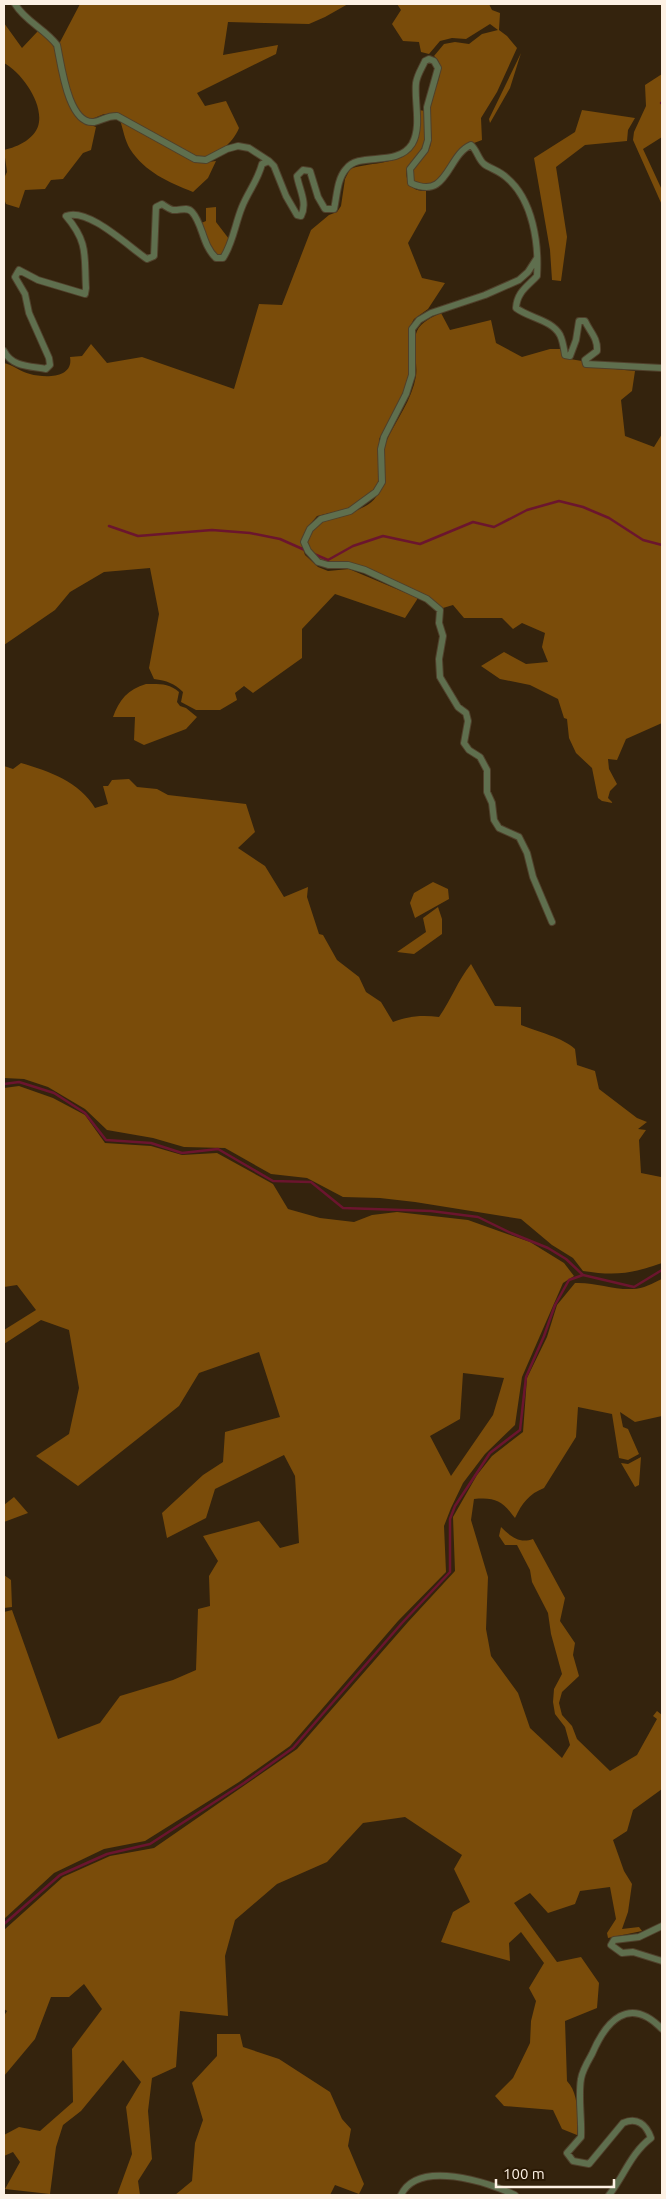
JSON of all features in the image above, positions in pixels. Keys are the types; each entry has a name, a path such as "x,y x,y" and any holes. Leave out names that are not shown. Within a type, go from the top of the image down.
{"street":[{"path":"15,4 20,12 52,38 57,45 69,96 75,111 83,119 94,122 106,116 117,116 195,159 206,160 227,149 238,146 249,148 274,166 286,196 297,215 301,216 304,212 303,196 297,176 303,170 310,171 318,197 325,209 334,209 339,183 346,168 356,161 386,158 402,153 412,144 415,134 416,83 425,61 430,59 434,61 438,68 427,107 428,140 425,150 410,169 411,184 421,188 431,187 441,182 463,148 471,145 476,149 483,163 506,177 515,186 524,201 534,234 538,257 537,276 520,291 516,308 522,313 554,328 561,336 565,355 570,356 574,349 579,321 585,321 594,333 597,347 597,351 585,360 586,364 662,368"},
{"path":"4,351 7,358 16,364 46,369 50,365 49,358 29,314 25,294 15,277 19,270 38,280 85,294 86,251 80,235 66,216 72,213 80,215 101,226 147,259 154,256 156,208 162,204 172,210 188,209 196,219 209,252 216,258 222,258 229,248 243,205 259,175 262,164 269,161"},
{"path":"538,257 528,272 518,280 485,295 431,313 419,320 412,329 412,375 406,394 384,436 381,449 382,482 376,492 350,511 321,519 310,529 304,542 308,551 318,562 348,565 364,570 427,599 440,610 439,623 443,636 439,659 440,678 458,707 466,713 468,721 464,743 469,750 480,756 486,770 487,792 492,803 494,820 499,828 519,837 527,852 533,877 552,922"},
{"path":"662,1926 639,1937 614,1940 611,1945 622,1953 633,1952 662,1961"},
{"path":"609,2195 618,2184 634,2154 651,2138 648,2128 640,2122 630,2120 622,2123 589,2164 573,2161 567,2154 581,2137 581,2078 600,2036 616,2017 629,2013 642,2015 653,2020 662,2029"},
{"path":"401,2195 409,2183 425,2177 449,2176 484,2182 515,2195"}],"shaded area":[{"path":"80,4 348,4 309,24 228,22 223,55 278,45 276,54 197,93 205,106 226,101 239,128 232,140 215,154 194,157 116,114 104,114 92,119 82,116 70,96 59,44"},
{"path":"397,4 489,4 492,10 500,13 499,30 517,48 497,92 481,118 482,140 474,143 469,142 463,147 441,177 429,186 414,182 413,169 429,150 431,142 429,108 440,74 438,61 434,56 444,44 455,42 469,44 482,34 498,30 490,24 466,39 452,38 440,41 429,54 421,52 419,42 403,41 392,24 401,10"},
{"path":"4,23 22,48 38,31 56,46 67,97 83,122 96,127 91,150 83,153 63,179 51,180 45,189 25,190 19,208 6,204 5,201 3,184 7,172 4,150 21,144 35,133 39,122 39,114 34,96 29,88 11,67 4,63"},
{"path":"521,53 510,88 490,123 489,119"},
{"path":"662,74 662,137 643,149 662,190 662,205 633,140 634,132 646,106 645,85"},
{"path":"419,110 425,111 425,138 422,147 409,166 407,177 414,189 426,191 426,211 408,243 422,278 445,283 428,309 414,319 408,330 410,376 392,418 379,439 380,482 374,491 360,502 347,509 317,516 306,529 301,543 305,555 318,567 328,571 349,569 418,598 405,618 335,594 302,629 302,658 253,693 244,686 235,693 237,700 220,710 196,710 181,702 183,692 177,686 154,679 149,668 159,614 150,568 104,572 70,592 55,610 4,645 4,363 30,374 43,376 57,375 67,370 70,364 70,357 82,356 91,344 107,363 142,357 234,389 259,304 282,305 311,230 329,215 337,212 341,206 345,179 350,169 391,161 405,155 412,143"},
{"path":"582,110 635,118 628,130 627,141 585,145 556,167 567,237 561,281 552,280 550,250 534,158 575,132"},
{"path":"120,120 208,162 216,161 208,178 193,192 150,170 130,149"},
{"path":"216,207 216,222 229,239 222,256 216,256 199,224 206,221 206,208"},
{"path":"441,313 450,330 491,320 496,343 522,357 550,349 560,349 564,358 582,361 584,366 635,371 632,391 621,400 625,436 654,447 662,434 662,723 626,739 617,760 608,759 609,769 617,784 610,791 608,798 613,803 602,801 598,798 592,768 576,753 569,738 567,719 564,718 558,699 530,685 500,679 481,666 504,652 526,664 548,662 542,647 545,633 522,623 513,629 502,618 464,618 453,605 443,608 413,590 380,575 324,562 316,557 308,546 311,533 321,522 356,511 371,503 376,497 381,478 384,447 414,385 416,376 415,337 417,331 424,322"},
{"path":"146,684 164,685 175,689 179,692 177,702 180,706 186,708 197,717 186,729 144,745 134,740 135,717 113,717 118,705 129,692"},
{"path":"21,763 53,774 72,784 89,799 95,808 108,804 103,786 108,786 112,780 129,779 137,787 157,789 168,795 246,804 255,832 238,848 265,866 284,897 308,887 307,897 319,934 323,935 337,960 359,977 366,992 381,1002 393,1022 416,1016 439,1017 471,964 495,1006 521,1007 521,1025 557,1038 570,1045 575,1049 577,1065 595,1071 599,1089 637,1118 647,1122 638,1129 646,1130 639,1140 641,1173 661,1177 662,1263 641,1270 623,1273 583,1271 573,1258 552,1245 521,1219 415,1202 380,1198 343,1197 307,1178 271,1174 225,1148 184,1147 153,1138 107,1130 85,1109 48,1087 24,1079 4,1078 4,766 13,769"},
{"path":"433,882 448,889 449,899 415,918 410,903 414,893"},
{"path":"438,907 442,919 442,934 414,954 397,952 426,932 423,918"},
{"path":"19,1086 53,1098 85,1115 105,1143 151,1146 182,1155 217,1153 273,1184 288,1209 320,1218 354,1222 372,1215 397,1212 468,1220 530,1242 564,1263 574,1276 563,1283 522,1377 515,1425 485,1454 463,1483 451,1508 444,1526 446,1572 398,1621 290,1746 239,1782 145,1841 104,1849 54,1873 4,1919 4,1612 12,1610 58,1739 100,1723 120,1696 173,1680 196,1670 198,1609 210,1606 209,1576 218,1561 203,1536 259,1521 280,1548 299,1543 295,1476 284,1455 215,1489 206,1518 167,1538 162,1513 203,1475 223,1462 225,1432 280,1417 259,1352 199,1373 179,1406 78,1486 36,1456 69,1434 79,1388 69,1330 41,1320 4,1344 4,1330 36,1310 17,1285 4,1287 4,1088","holes":["463,1373 504,1378 493,1415 451,1476 430,1436 460,1419"]},
{"path":"662,1279 662,1416 635,1422 620,1412 623,1427 628,1429 639,1454 628,1460 619,1458 612,1414 578,1407 576,1437 544,1488 526,1500 515,1518 498,1501 474,1499 471,1520 488,1577 486,1629 491,1656 518,1693 530,1728 562,1758 570,1745 565,1727 555,1714 553,1702 554,1689 562,1674 551,1634 548,1613 532,1582 530,1570 517,1545 505,1545 499,1536 501,1527 519,1540 533,1539 565,1598 560,1621 575,1643 573,1655 579,1676 562,1692 559,1703 562,1715 572,1726 577,1739 610,1771 637,1755 657,1719 653,1716 657,1711 662,1715 662,1789 633,1810 627,1831 613,1840 624,1871 632,1884 628,1912 622,1929 639,1927 642,1931 608,1938 607,1933 616,1919 610,1887 580,1891 575,1904 548,1913 530,1893 514,1903 557,1962 581,1957 599,1983 597,2008 565,2021 567,2081 576,2099 577,2135 562,2129 553,2110 504,2106 495,2096 513,2078 530,2043 531,2021 536,2001 529,1988 544,1963 521,1932 509,1943 510,1961 441,1942 453,1912 470,1902 454,1869 462,1855 405,1817 363,1823 327,1862 277,1884 235,1920 225,1956 228,2016 180,2011 176,2067 152,2078 148,2111 152,2159 138,2181 140,2195 117,2195 132,2154 126,2107 141,2082 123,2060 81,2111 63,2125 56,2147 50,2194 5,2189 20,2162 13,2152 4,2156 4,2135 19,2127 40,2131 73,2102 72,2049 102,2009 84,1984 69,1997 51,1997 35,2039 4,2076 4,2016 7,2011 4,2009 4,1930 63,1877 110,1856 154,1848 297,1749 455,1571 453,1517 477,1475 492,1456 523,1432 527,1378 547,1337 557,1305 575,1283 637,1289"},
{"path":"641,1457 639,1485 635,1487 621,1463 628,1464"},
{"path":"14,1497 28,1513 4,1522 4,1505"},
{"path":"4,1575 11,1580 12,1607 4,1608"},
{"path":"217,2034 240,2034 243,2047 279,2059 330,2092 342,2119 351,2129 348,2146 364,2184 359,2194 335,2185 330,2195 175,2195 192,2181 195,2143 203,2120 192,2083 217,2056"}],"waterway":[{"path":"314,554 328,560 353,546 383,536 420,544 473,522 494,527 527,510 559,501 583,507 609,518 643,540 662,545"},
{"path":"109,526 138,536 212,530 250,533 280,539 307,551"},
{"path":"4,1084 19,1082 54,1093 85,1113 106,1140 151,1143 182,1153 218,1149 273,1181 311,1182 343,1208 431,1211 478,1217 548,1248 566,1259 583,1275 634,1287 662,1270"},
{"path":"4,1924 60,1875 107,1854 150,1844 244,1783 293,1748 402,1623 450,1572 450,1519 455,1506 490,1453 520,1430 526,1377 555,1305 569,1280 583,1275"}]}
